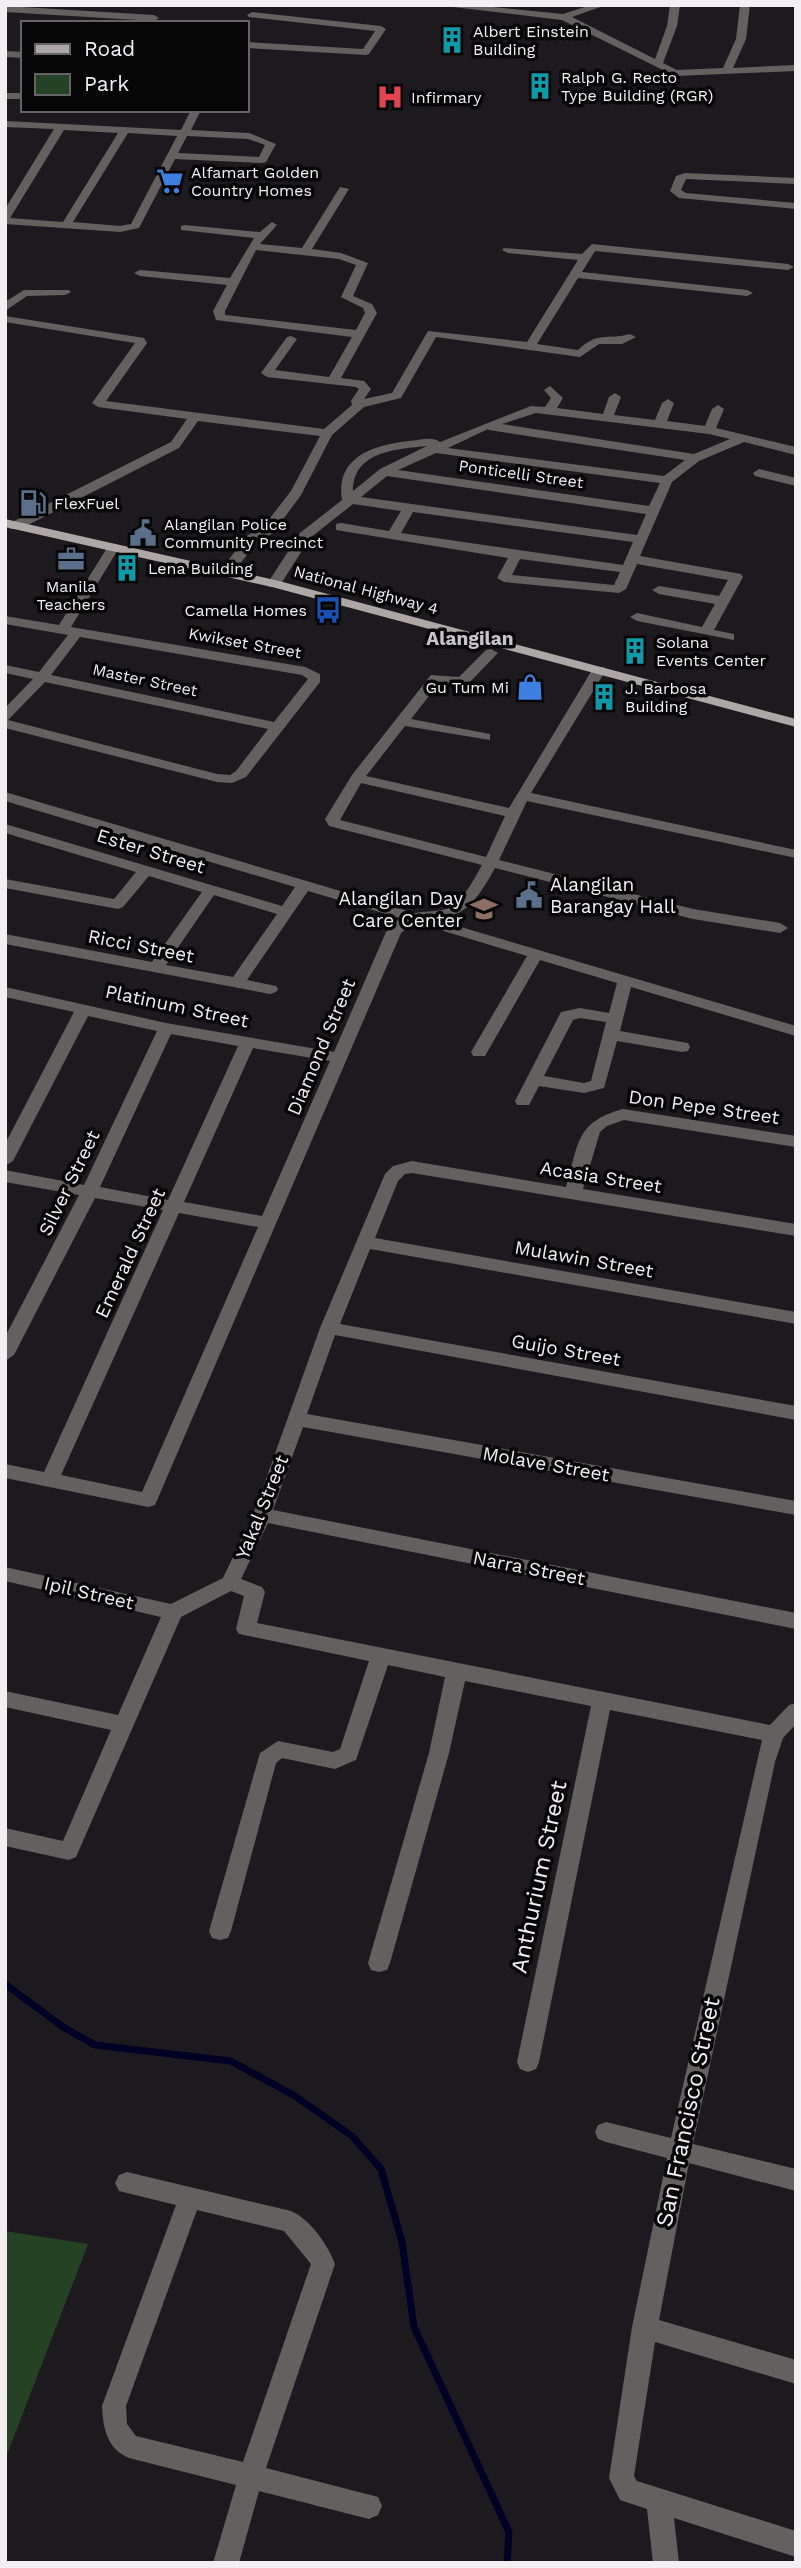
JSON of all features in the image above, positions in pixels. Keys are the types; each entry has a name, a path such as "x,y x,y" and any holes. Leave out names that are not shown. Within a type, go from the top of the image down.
{"main road":[{"name":"National Highway 4","path":"10,524 274,584 495,648 599,670 796,723"}],"street":[{"path":"12,8 42,8 56,12 153,20 162,5"},
{"path":"441,5 522,9 564,17 667,71 683,74 796,68"},
{"path":"564,17 600,5"},
{"path":"658,64 672,26 674,5"},
{"path":"726,72 741,39 745,5"},
{"path":"52,21 56,12"},
{"path":"248,44 366,52 381,29 252,14"},
{"path":"61,126 5,219 120,229 135,226 195,112"},
{"path":"5,124 61,126 93,122 125,129 249,136 271,144 262,160 171,156"},
{"path":"66,225 125,129"},
{"path":"796,181 685,176 680,177 675,191 682,197 796,206"},
{"path":"305,252 344,189"},
{"path":"272,225 253,246 218,315 225,321 359,334"},
{"path":"185,228 262,235"},
{"path":"253,246 341,256 362,263 347,297 371,308 333,381"},
{"path":"530,346 587,250 596,246 788,267"},
{"path":"508,250 583,257"},
{"path":"140,273 235,282"},
{"path":"573,274 747,293"},
{"path":"5,308 23,293 65,292"},
{"path":"5,319 140,340 141,344 98,403 327,433"},
{"path":"226,572 253,538 268,530 297,492 327,433 358,406 397,395 432,333 580,354 596,340 622,341 631,337"},
{"path":"291,339 267,373 365,387 357,401 358,406"},
{"path":"550,409 557,398 551,390"},
{"path":"607,416 615,397"},
{"path":"660,423 668,403"},
{"path":"274,584 305,536 347,499 384,472 452,440 535,409 709,430 796,451"},
{"path":"709,430 718,409"},
{"path":"10,524 175,445 195,417"},
{"path":"486,426 695,458"},
{"path":"516,555 504,578 618,589 667,480 695,458 743,438"},
{"path":"347,499 345,482 349,469 362,458 398,446 452,440"},
{"path":"431,449 667,480"},
{"name":"Ponticelli Street","path":"384,472 654,511"},
{"path":"759,473 796,482"},
{"path":"347,499 641,539"},
{"path":"392,537 409,508"},
{"path":"341,527 516,555 630,564 736,577 706,632"},
{"path":"5,717 43,676 113,548"},
{"path":"659,590 722,601"},
{"path":"637,617 729,637"},
{"path":"5,620 70,631"},
{"name":"Kwikset Street","path":"5,724 218,778 232,779 241,774 315,680 313,674 70,631"},
{"path":"495,648 461,682 436,678 357,778 332,819 338,825 693,915 780,928"},
{"name":"Master Street","path":"5,669 277,727"},
{"path":"412,916 447,914 460,907 489,864 522,796 599,670"},
{"path":"402,721 485,737"},
{"path":"357,778 513,813"},
{"path":"5,796 796,1031"},
{"path":"522,796 796,854"},
{"name":"Ester Street","path":"5,828 285,912"},
{"path":"5,883 118,904 147,869"},
{"path":"237,983 305,884"},
{"path":"156,968 211,889"},
{"name":"Diamond Street","path":"50,1480 148,1500 394,932 401,922 412,916"},
{"name":"Ricci Street","path":"5,939 270,989"},
{"path":"479,1052 536,953"},
{"path":"534,1080 593,1087 598,1084 625,981"},
{"name":"Platinum Street","path":"6,993 166,1028 340,1058"},
{"path":"5,1161 84,1008"},
{"path":"523,1101 567,1016 580,1013 613,1027 682,1047"},
{"name":"Silver Street","path":"5,1354 89,1193 166,1028"},
{"name":"Emerald Street","path":"50,1480 248,1042"},
{"name":"Don Pepe Street","path":"573,1194 592,1130 601,1122 623,1114 796,1142"},
{"name":"Acasia Street","path":"399,1170 412,1167 796,1230"},
{"name":"Yakal Street","path":"173,1612 230,1583 262,1515 329,1328 391,1178 399,1170"},
{"path":"5,1176 268,1223"},
{"name":"Mulawin Street","path":"365,1242 796,1318"},
{"name":"Guijo Street","path":"329,1328 796,1413"},
{"name":"Molave Street","path":"296,1419 796,1508"},
{"path":"5,1471 50,1480"},
{"name":"Narra Street","path":"262,1515 796,1621"},
{"name":"Ipil Street","path":"5,1574 173,1612"},
{"path":"230,1583 255,1592 246,1629 457,1669 602,1702 774,1734 796,1711"},
{"path":"5,1837 69,1851 173,1612"},
{"path":"219,1931 267,1759 278,1749 335,1760 349,1754 381,1655"},
{"path":"379,1963 439,1753 457,1669"},
{"path":"5,1699 124,1725"},
{"name":"Anthurium Street","path":"528,2062 602,1702"},
{"name":"San Francisco Street","path":"774,1734 678,2151 644,2327 621,2478 629,2491 796,2544"},
{"path":"606,2132 796,2180"},
{"path":"127,2183 290,2222 320,2256 323,2264 251,2476 226,2563"},
{"path":"190,2198 114,2406 116,2428 129,2445 369,2506"},
{"path":"644,2327 796,2372"},
{"path":"659,2500 666,2563"}],"green space":[{"path":"5,2231 88,2244 5,2460"}],"waterway":[{"path":"5,1984 63,2027 95,2045 231,2061 295,2096 352,2136 381,2169 402,2242 414,2327 509,2532 507,2563"}],"place":[{"name":"Albert Einstein Building","path":"452,40"},
{"name":"Ralph G. Recto Type Building (RGR)","path":"540,86"},
{"name":"Infirmary","path":"390,97"},
{"name":"Alfamart Golden Country Homes","path":"170,181"},
{"name":"FlexFuel","path":"33,503"},
{"name":"Alangilan Police Community Precinct","path":"143,533"},
{"name":"Manila Teachers","path":"71,559"},
{"name":"Lena Building","path":"127,568"},
{"name":"Camella Homes","path":"328,610"},
{"name":"Solana Events Center","path":"635,651"},
{"name":"Gu Tum Mi","path":"530,687"},
{"name":"J. Barbosa Building","path":"604,697"},
{"name":"Alangilan Barangay Hall","path":"529,895"},
{"name":"Alangilan Day Care Center","path":"484,909"}],"district":[{"name":"Alangilan","path":"470,638"}]}
